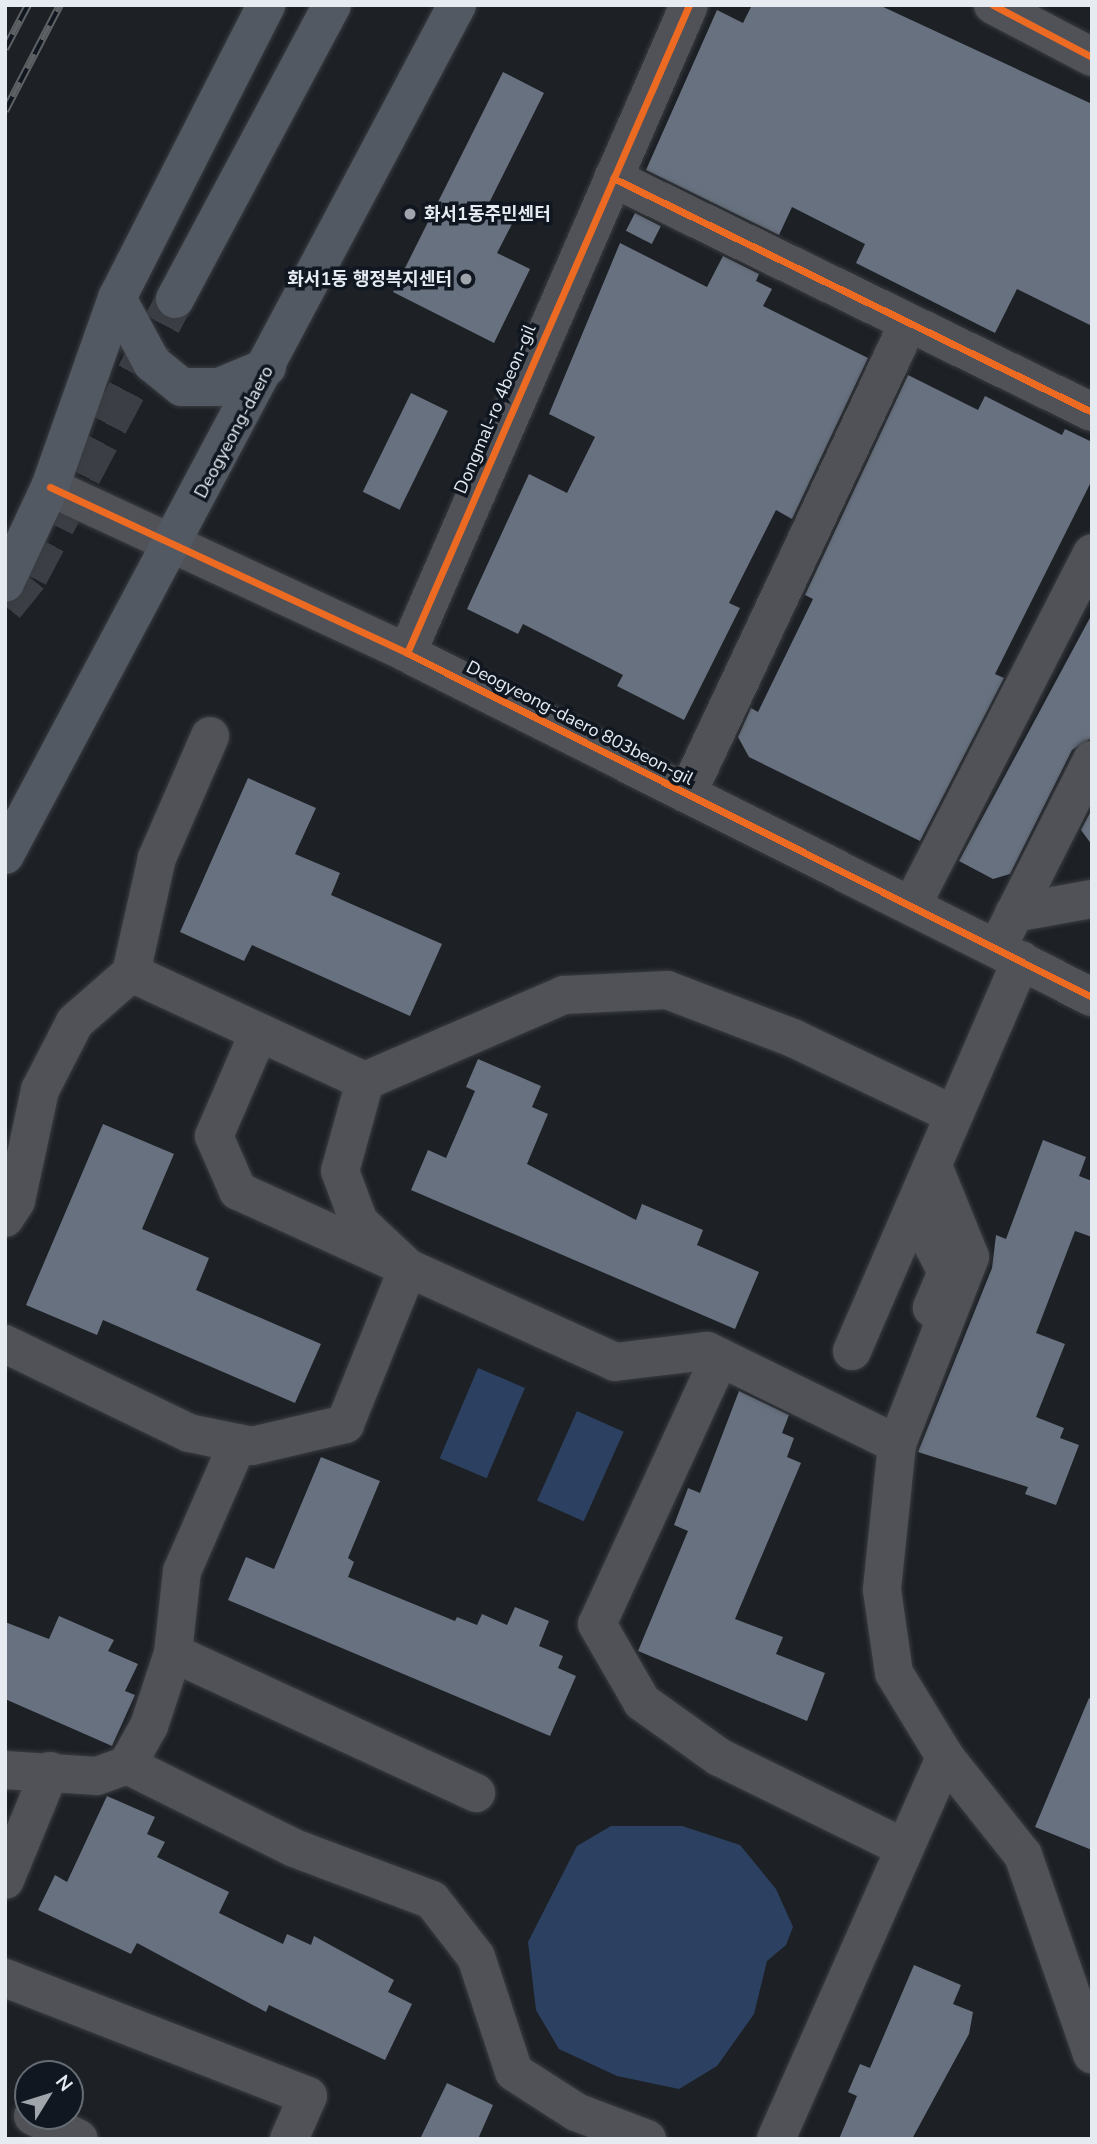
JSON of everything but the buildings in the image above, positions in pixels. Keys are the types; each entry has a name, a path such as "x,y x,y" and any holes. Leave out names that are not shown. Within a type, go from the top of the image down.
{"main road":[{"path":"5,583 50,487 117,298 266,5"},
{"path":"175,299 332,5"},
{"name":"Deogyeong-daero","path":"5,855 173,547 457,5"},
{"path":"117,298 152,363 182,387 219,387 267,367"}],"street":[{"name":"Dongmal-ro 4beon-gil","path":"407,653 689,5"},
{"path":"993,5 1092,57"},
{"path":"613,178 1092,412"},
{"name":"Deogyeong-daero 803beon-gil","path":"687,794 908,324"},
{"name":"Deogyeong-daero 803beon-gil","path":"50,487 173,547 407,653 1092,997"},
{"path":"912,905 1092,553"},
{"path":"5,1218 16,1201 40,1090 75,1022 131,973 157,858 210,736"},
{"path":"852,1351 954,1115 1009,954 1014,913 1092,760"},
{"path":"1014,913 1092,899"},
{"path":"131,973 365,1081 564,995 667,990 795,1039 954,1115"},
{"path":"259,1032 214,1136 238,1191 615,1362 707,1351 897,1444"},
{"path":"365,1081 340,1171 359,1222 408,1268"},
{"path":"933,1166 970,1257 897,1444 882,1590 894,1673 945,1757 1023,1855 1092,2054"},
{"path":"905,1375 947,1272 914,1209"},
{"path":"5,1344 189,1433 252,1446 345,1424 408,1268"},
{"path":"720,1357 597,1624 642,1702 719,1757 905,1848"},
{"path":"5,1770 97,1776 127,1766 149,1726 173,1653 183,1571 238,1443"},
{"path":"173,1653 476,1793"},
{"path":"776,2139 945,1757"},
{"path":"127,1766 294,1848 432,1900 477,1957 514,2072 576,2112 647,2139"},
{"path":"5,1880 50,1771"},
{"path":"5,1978 308,2096 289,2139"},
{"path":"61,2130 79,2139"}],"shaded area":[{"path":"478,1368 525,1388 487,1478 440,1458"},
{"path":"577,1411 624,1432 584,1521 537,1501"},
{"path":"611,1826 682,1826 740,1845 776,1889 793,1927 786,1945 767,1961 754,2014 717,2066 679,2089 617,2076 559,2049 536,2010 528,1942 577,1846"}],"tunnel":[{"path":"5,606 29,576 175,299"}],"railway":[{"path":"5,49 28,5"},
{"path":"5,111 60,5"}],"cycle path":[{"path":"407,653 689,5"},
{"path":"993,5 1092,57"},
{"path":"613,178 1092,412"},
{"path":"50,487 407,653 1092,997"}],"place":[{"name":"화서1동주민센터","path":"410,214"},
{"name":"화서1동 행정복지센터","path":"466,279"}]}
